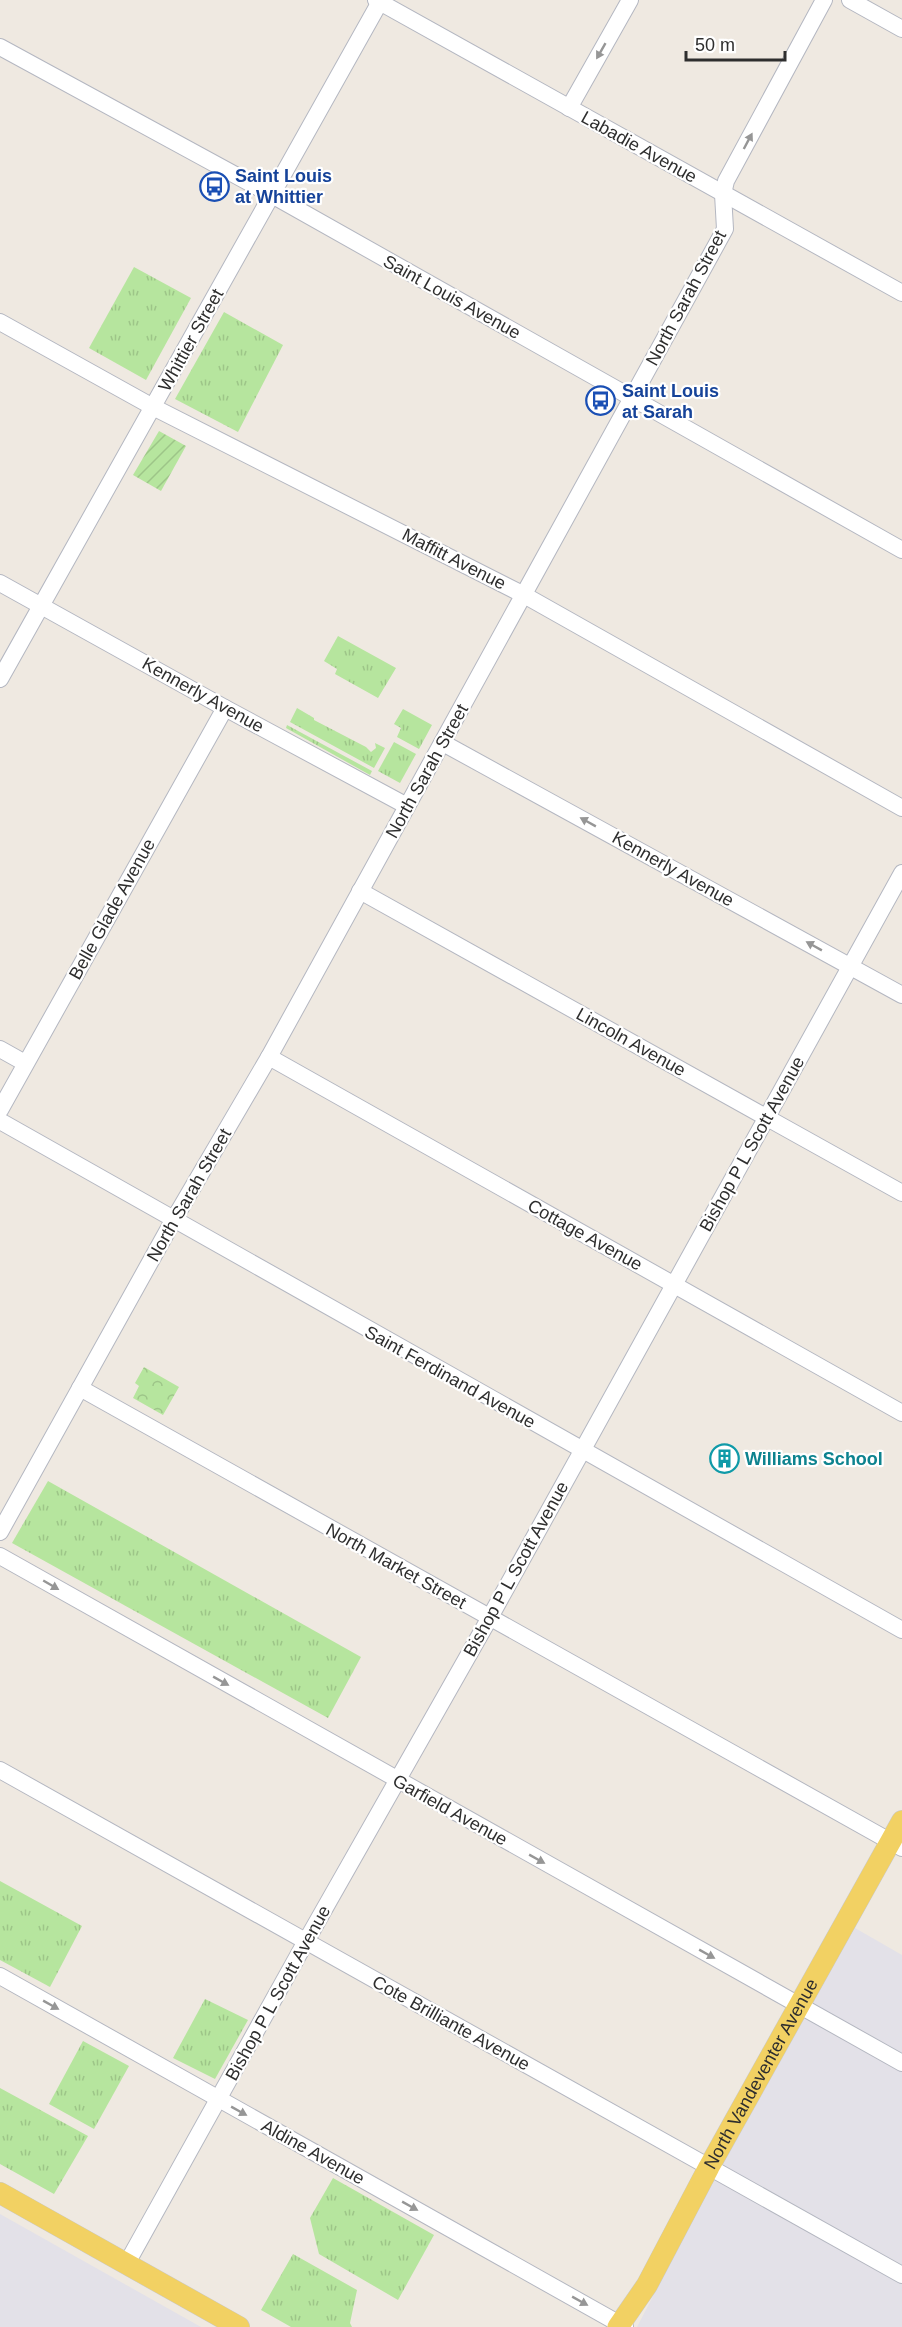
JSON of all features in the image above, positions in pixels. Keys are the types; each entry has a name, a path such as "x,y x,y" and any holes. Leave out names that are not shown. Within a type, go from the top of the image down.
{"main road":[{"name":"North Vandeventer Avenue","path":"622,2326 799,2005 896,1845 902,1821"},
{"path":"0,2193 239,2327"}],"street":[{"path":"569,108 630,0"},
{"name":"North Sarah Street","path":"0,1532 173,1221 269,1057 725,229 723,194 726,181 824,0"},
{"path":"850,0 902,29"},
{"name":"Labadie Avenue","path":"379,1 902,293"},
{"name":"Whittier Street","path":"0,679 379,1"},
{"name":"Saint Louis Avenue","path":"0,47 272,195 902,550"},
{"name":"Maffitt Avenue","path":"0,322 153,407 524,595 902,808"},
{"name":"Kennerly Avenue","path":"0,583 407,806"},
{"name":"Belle Glade Avenue","path":"0,1110 225,708"},
{"name":"Kennerly Avenue","path":"443,743 902,994"},
{"name":"Bishop P L Scott Avenue","path":"127,2263 305,1942 489,1619 902,873"},
{"name":"Lincoln Avenue","path":"360,891 902,1193"},
{"path":"0,1050 25,1063"},
{"name":"Cottage Avenue","path":"269,1057 902,1413"},
{"name":"Saint Ferdinand Avenue","path":"0,1121 173,1221 902,1630"},
{"name":"North Market Street","path":"80,1388 896,1845"},
{"name":"Garfield Avenue","path":"0,1556 902,2063"},
{"name":"Cote Brilliante Avenue","path":"0,1770 902,2276"},
{"name":"Aldine Avenue","path":"0,1976 622,2326"}],"shaded area":[{"path":"855,1928 902,1955 902,2327 637,2327 707,2192"},
{"path":"0,2214 201,2327 0,2327"}],"green space":[{"path":"134,267 191,298 146,380 89,348"},
{"path":"224,312 283,345 238,432 175,399"},
{"path":"159,431 186,446 161,491 133,475"},
{"path":"338,636 396,668 378,698 335,674 337,669 324,661"},
{"path":"297,708 371,752 376,748 375,743 385,748 374,768 290,722"},
{"path":"403,709 432,725 419,749 397,737 401,728 394,724"},
{"path":"287,725 372,771 370,775 286,728"},
{"path":"394,742 416,754 400,783 378,771"},
{"path":"144,1367 179,1387 163,1415 133,1398 139,1386 135,1383"},
{"path":"48,1481 361,1657 328,1718 12,1543"},
{"path":"0,1881 82,1926 50,1987 0,1960"},
{"path":"205,1999 248,2020 215,2079 173,2058"},
{"path":"83,2041 129,2066 94,2129 49,2104"},
{"path":"0,2088 88,2136 54,2194 0,2164"},
{"path":"333,2178 434,2235 398,2300 319,2254 310,2218"},
{"path":"293,2254 357,2290 350,2323 352,2327 291,2327 261,2310"}],"place":[{"name":"Saint Louis at Whittier","path":"214,186"},
{"name":"Saint Louis at Sarah","path":"601,401"},
{"name":"Williams School","path":"724,1459"}]}
